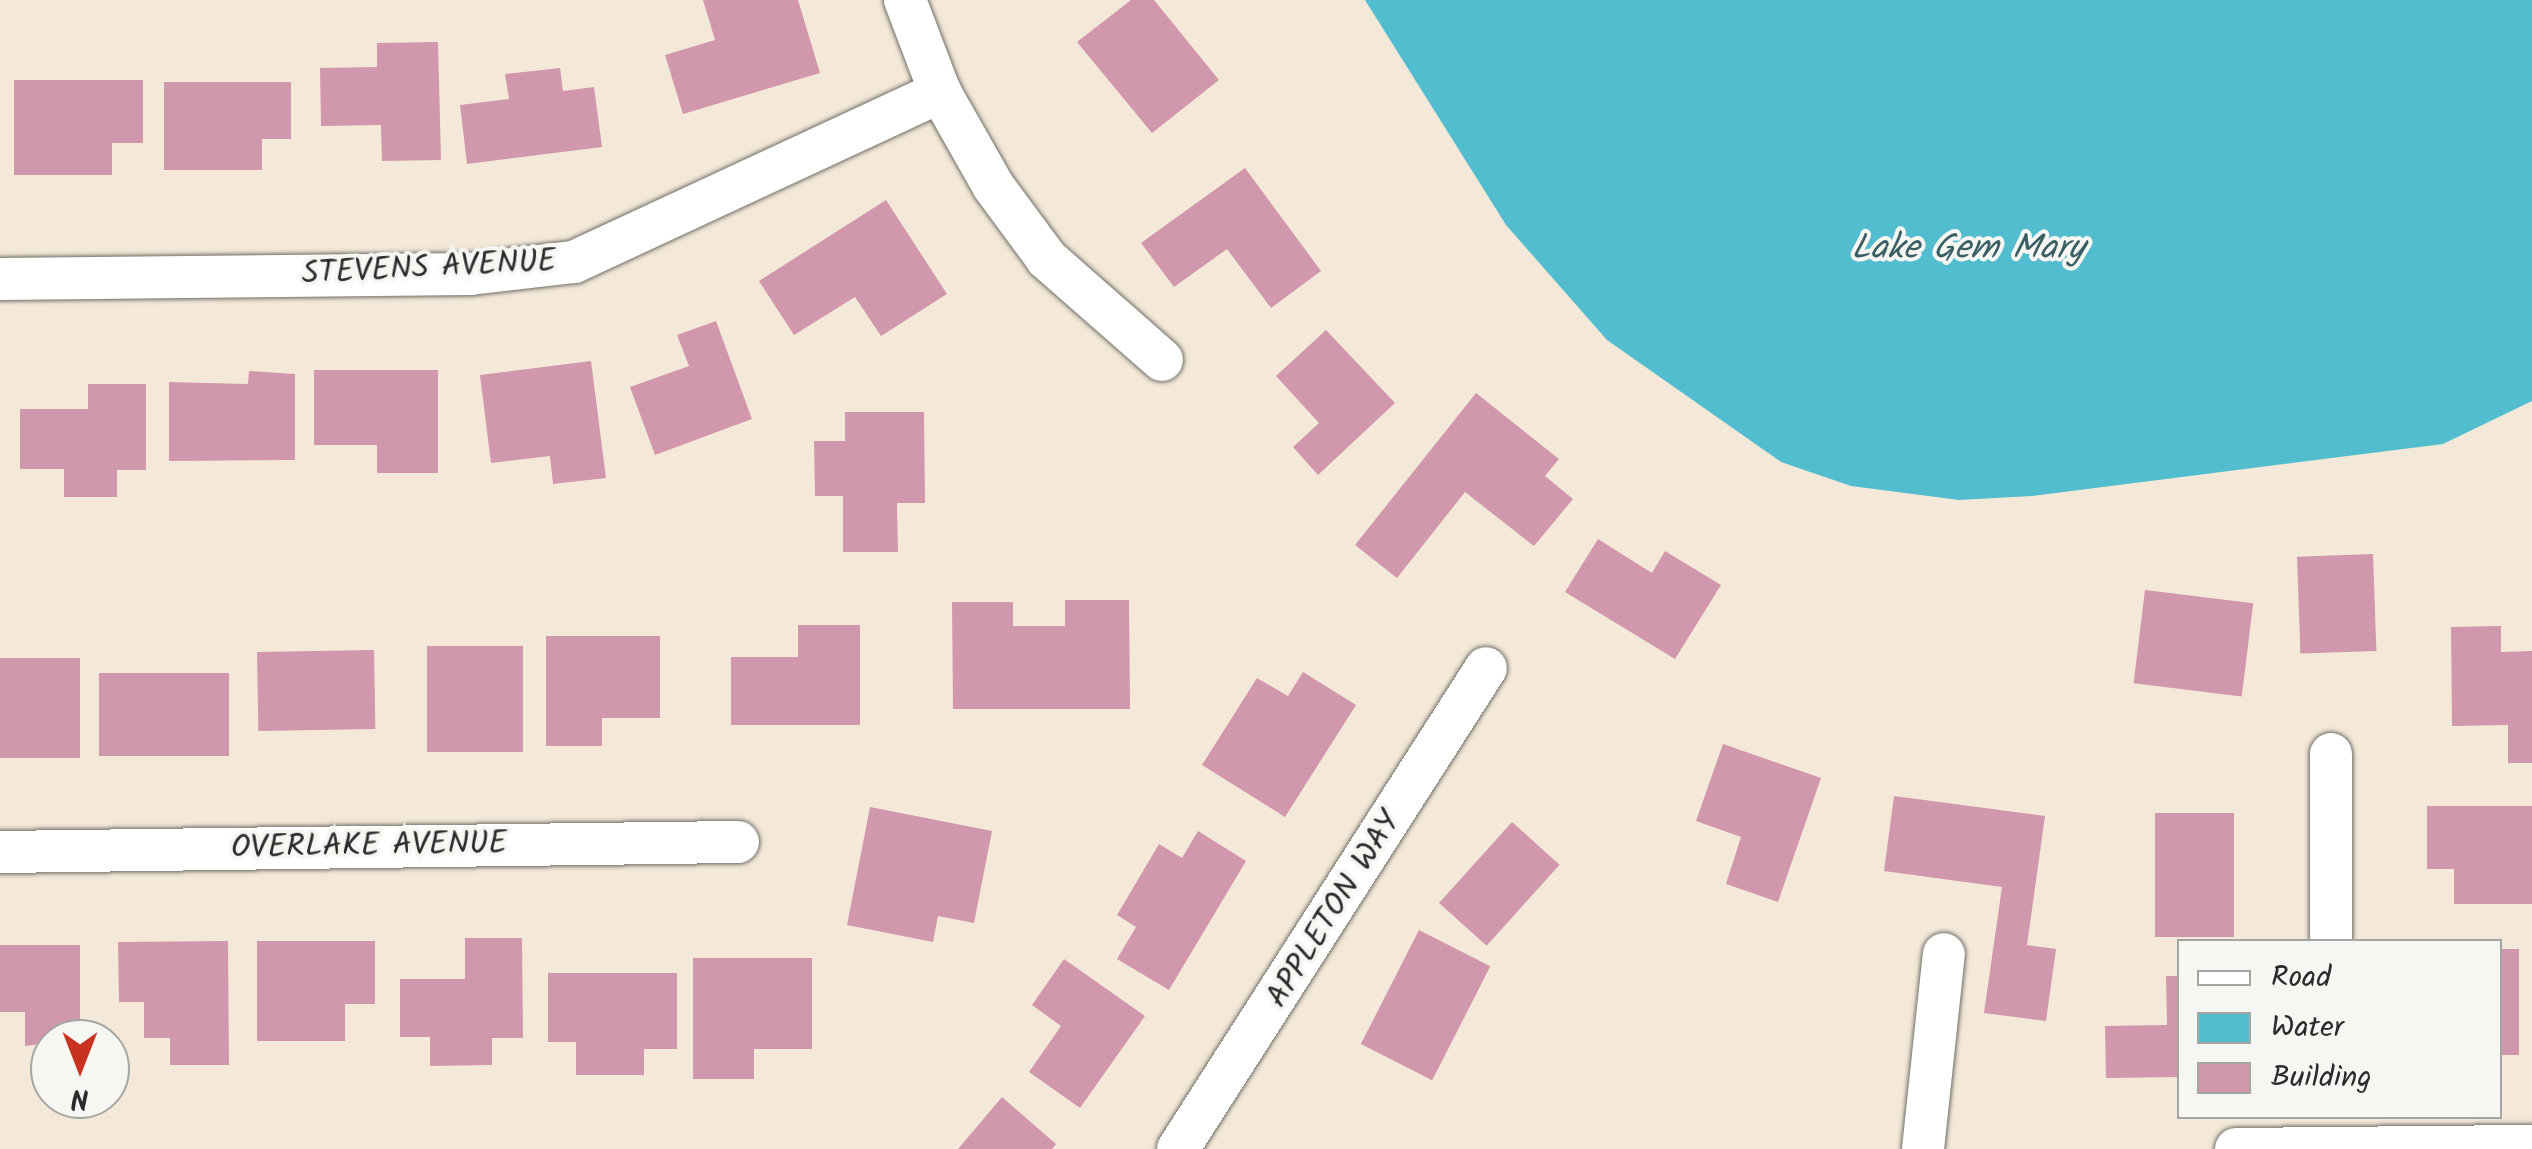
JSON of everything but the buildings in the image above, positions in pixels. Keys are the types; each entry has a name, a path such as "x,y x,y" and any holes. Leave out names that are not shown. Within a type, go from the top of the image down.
{"street":[{"path":"905,0 940,92 1047,259 1162,360"},
{"name":"STEVENS AVENUE","path":"0,279 470,274 574,262 940,92"},
{"name":"APPLETON WAY","path":"1178,1149 1486,668"},
{"path":"2331,754 2331,939"},
{"name":"OVERLAKE AVENUE","path":"0,852 738,842"},
{"path":"1923,1149 1944,954"},
{"path":"2331,1119 2331,1148"},
{"path":"2236,1149 2532,1146"}],"water":[{"name":"Lake Gem Mary","path":"1365,0 2532,0 2532,401 2443,444 2032,496 1959,500 1851,486 1781,462 1607,340 1506,225"}]}
